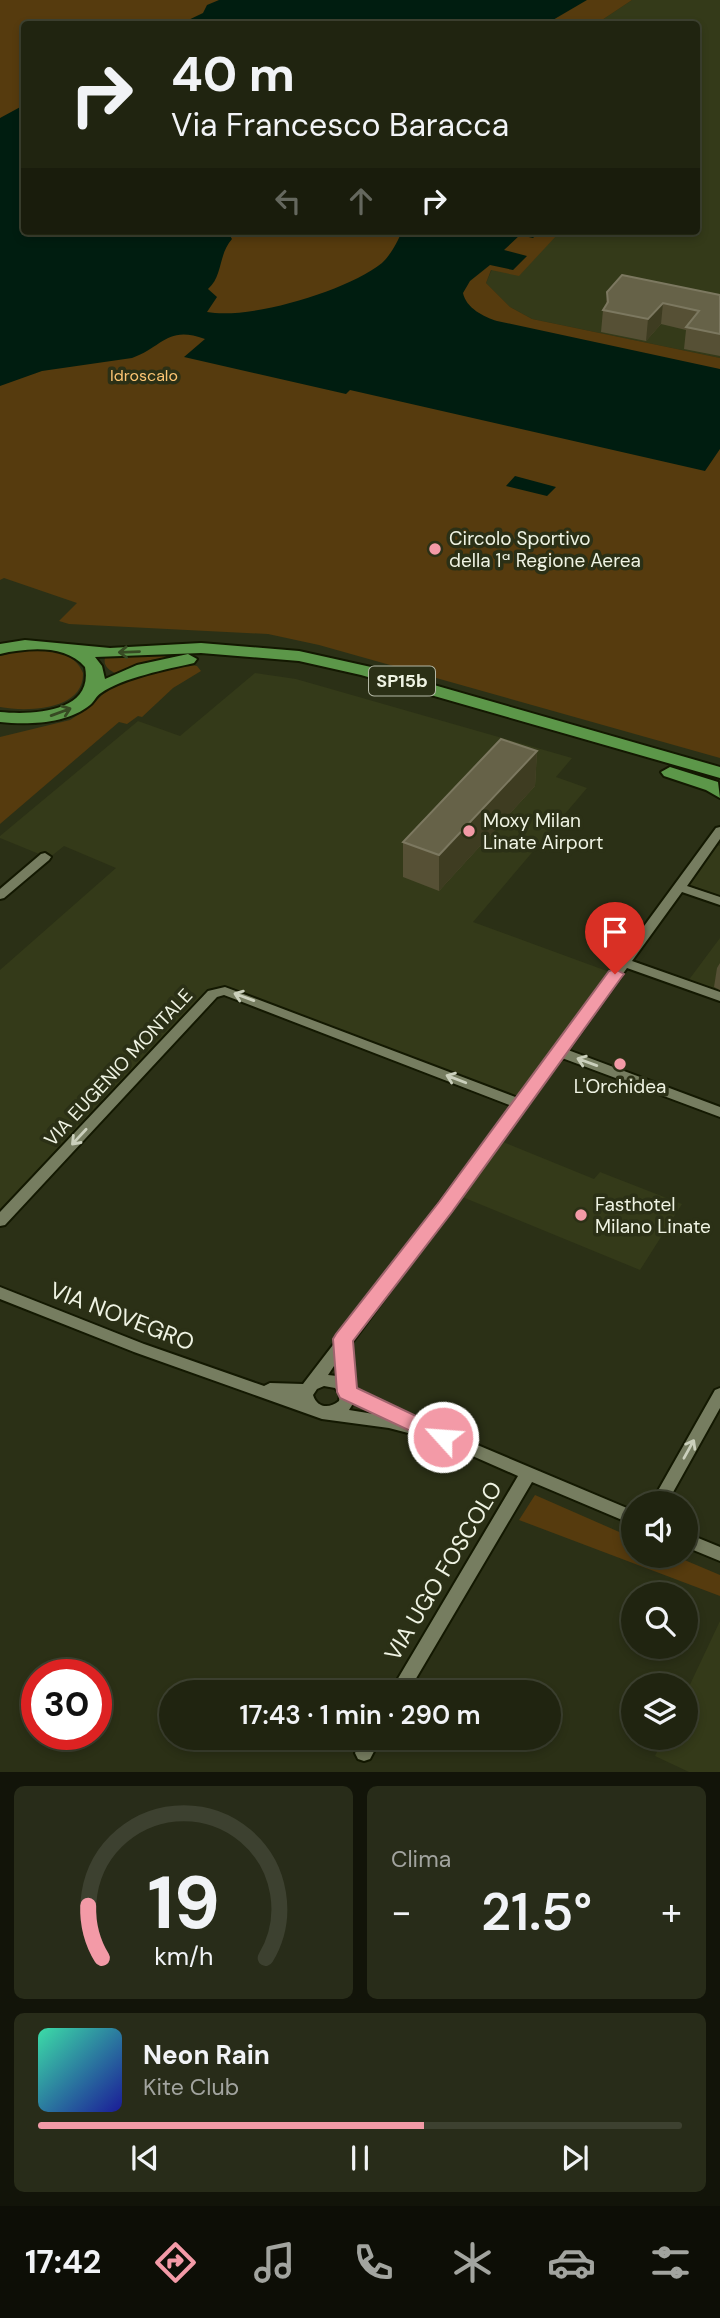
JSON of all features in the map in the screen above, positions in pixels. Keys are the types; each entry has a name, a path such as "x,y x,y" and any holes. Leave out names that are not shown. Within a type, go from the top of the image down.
{"main road":[{"name":"SP15b","path":"0,649 36,644 74,651 110,653 212,649 299,656 365,671 720,773"},
{"path":"74,651 94,668 96,683 93,690"},
{"name":"SP15b","path":"0,717 23,719 48,716 71,708 93,690 143,669 195,658 265,660 348,675 720,781"},
{"name":"SP15b","path":"0,727 23,719"},
{"path":"624,753 640,763 712,786 720,793"}],"street":[{"path":"343,1339 348,1400 335,1412 321,1413 306,1402 309,1388 343,1339 428,1230 720,831"},
{"path":"0,895 45,857"},
{"path":"678,887 720,901"},
{"path":"624,963 720,997"},
{"name":"VIA EUGENIO MONTALE","path":"0,1221 213,994 225,991 520,1104"},
{"path":"559,1052 720,1112"},
{"name":"VIA NOVEGRO","path":"0,1293 107,1336 321,1413 388,1422 439,1436"},
{"name":"VIA NOVEGRO","path":"229,1380 280,1391 309,1388"},
{"path":"309,1388 329,1380 346,1390"},
{"name":"VIA NOVEGRO","path":"346,1390 439,1436 621,1513"},
{"path":"666,1491 720,1394"},
{"name":"VIA UGO FOSCOLO","path":"406,1680 528,1474"},
{"path":"698,1545 720,1554"}],"shaded area":[{"path":"219,0 587,0 551,21 186,21 203,13 207,5"},
{"path":"632,0 720,0 720,358 532,319 510,307 486,283 492,269 519,275 556,235 700,235 700,21 600,21"},
{"name":"Idroscalo","path":"21,107 21,235 230,235 232,239 224,252 216,278 208,289 217,297 207,312 248,312 298,301 346,284 382,263 400,235 520,235 504,250 527,256 513,270 490,265 470,281 463,293 468,303 481,314 497,321 720,369 720,449 705,471 350,390 346,394 184,357 205,339 192,335 173,336 132,358 42,371 0,386 0,118"},
{"path":"515,476 556,487 547,496 506,486"},
{"path":"255,673 296,679 572,758 556,777 587,788 473,922 615,974 520,1104 234,993 213,994 0,1221 0,970 116,868 64,846 49,858 0,836 138,721 180,736"},
{"path":"711,843 720,846 720,901 678,887"},
{"path":"720,938 720,997 685,985"},
{"path":"496,1139 594,1179 600,1172 682,1204 640,1270 455,1194"},
{"path":"720,1621 720,1772 689,1772 655,1756 658,1750 698,1750 698,1673 695,1673"}],"green space":[{"path":"0,0 632,0 600,21 21,21 21,235 557,235 519,276 491,270 486,283 510,307 532,319 720,358 720,758 319,645 268,634 69,624 59,621 77,603 4,578 0,580"},
{"path":"23,650 66,655 79,665 83,673 81,686 64,702 52,706 24,709 0,707 0,656"},
{"path":"194,652 191,655 136,665 115,673 105,663 105,658"},
{"path":"185,664 197,666 201,671 173,688 142,717 138,716 127,724 119,722 0,824 0,737 70,720 90,707 114,683"},
{"path":"535,1495 621,1533 621,1559 519,1520"},
{"path":"698,1566 720,1575 720,1596 698,1588 698,1582 683,1582 646,1568 698,1568"}],"building":[{"path":"622,275 720,295 720,334 686,327 699,311 663,303 648,319 603,310 608,302 607,292"},
{"path":"501,739 537,751 439,855 403,842"}],"place":[{"name":"Circolo Sportivo della 1ª Regione Aerea","path":"435,549"},
{"name":"Moxy Milan Linate Airport","path":"469,831"},
{"name":"L'Orchidea","path":"620,1064"},
{"name":"Fasthotel Milano Linate","path":"581,1215"}],"route":[{"path":"443,1437 347,1392 343,1339 496,1139 615,974"}]}
